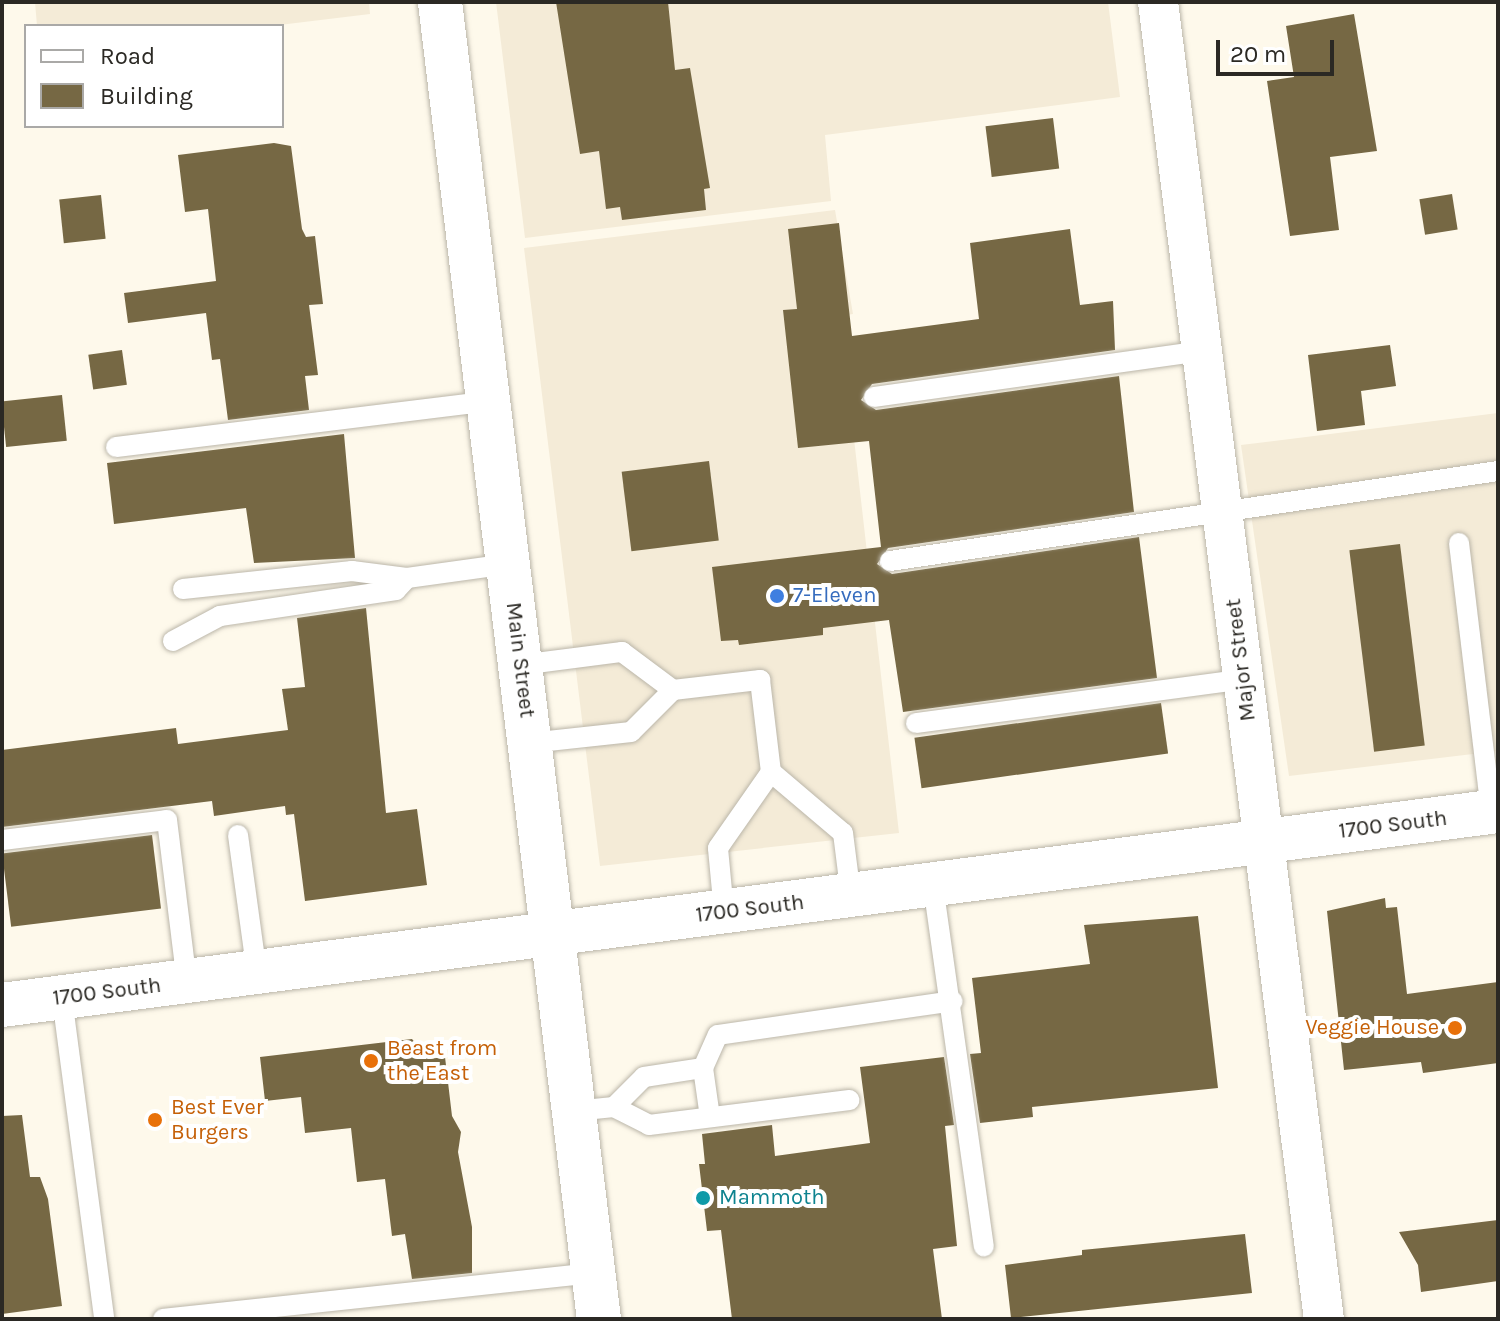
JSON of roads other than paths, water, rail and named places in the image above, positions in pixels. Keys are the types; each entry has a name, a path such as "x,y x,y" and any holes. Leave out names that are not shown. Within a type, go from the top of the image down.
{"street":[{"name":"Main Street","path":"440,2 552,935 594,1109 593,1273 599,1319"},
{"name":"Major Street","path":"1158,2 1324,1319"},
{"name":"1700 South","path":"2,1005 1494,812"}],"lane":[{"path":"874,397 1202,351"},
{"path":"116,447 488,401"},
{"path":"890,561 1167,523 1223,508 1498,471"},
{"path":"1459,543 1494,812"},
{"path":"183,589 352,571 407,578 508,564"},
{"path":"173,641 220,616 396,590 407,578"},
{"path":"520,665 622,652 673,690"},
{"path":"916,723 1244,679"},
{"path":"530,743 631,732 673,690 760,680 771,772 718,848 724,912"},
{"path":"771,772 843,833 851,896"},
{"path":"2,840 167,820 187,982"},
{"path":"238,835 257,974"},
{"path":"933,885 953,1001 984,1246"},
{"path":"62,998 104,1319"},
{"path":"710,1117 703,1068 718,1035 953,1001"},
{"path":"594,1109 644,1077 703,1068"},
{"path":"594,1109 649,1125 849,1100"},
{"path":"163,1319 264,1314 593,1273"}],"place":[{"name":"7-Eleven","path":"777,596"},
{"name":"Veggie House","path":"1455,1028"},
{"name":"Beast from the East","path":"371,1061"},
{"name":"Best Ever Burgers","path":"155,1120"},
{"name":"Mammoth","path":"703,1198"}]}
